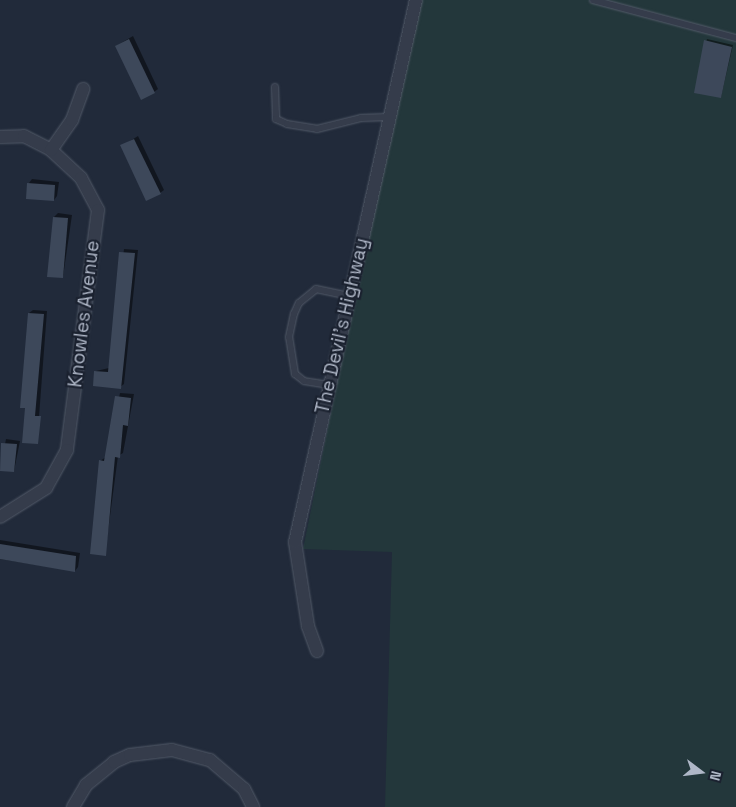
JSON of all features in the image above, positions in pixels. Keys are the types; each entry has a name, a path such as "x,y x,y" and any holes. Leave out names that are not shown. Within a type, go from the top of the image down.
{"street":[{"name":"The Devil's Highway","path":"317,651 308,626 295,542 388,117 416,0"},
{"path":"51,150 72,120 83,89"},
{"name":"Knowles Avenue","path":"0,137 24,136 51,150 80,178 98,210 69,442 65,458 46,488 0,517"},
{"path":"73,807 86,785 114,762 130,755 172,750 210,760 244,789 254,807"}],"lane":[{"path":"593,0 736,38"},
{"path":"275,87 276,119 287,124 317,129 361,118 388,117"},
{"path":"329,385 304,381 295,374 289,337 294,314 299,303 316,289 350,296"}],"green space":[{"path":"410,0 736,0 736,807 385,807 392,552 303,549 383,157 375,155"}],"building":[{"path":"129,39 155,93 141,100 115,46"},
{"path":"704,40 732,47 721,98 694,93"},
{"path":"134,139 161,194 146,201 120,145"},
{"path":"27,183 55,185 54,201 26,199"},
{"path":"53,217 68,218 63,278 47,277"},
{"path":"119,252 135,253 121,389 93,386 94,371 108,372"},
{"path":"28,313 44,314 35,416 41,416 38,444 22,443 25,408 20,408"},
{"path":"115,396 131,398 128,426 123,425 120,458 115,457 106,556 90,554 99,460 104,461"},
{"path":"1,443 17,444 14,472 0,471"},
{"path":"0,544 76,556 75,572 0,559"}]}
